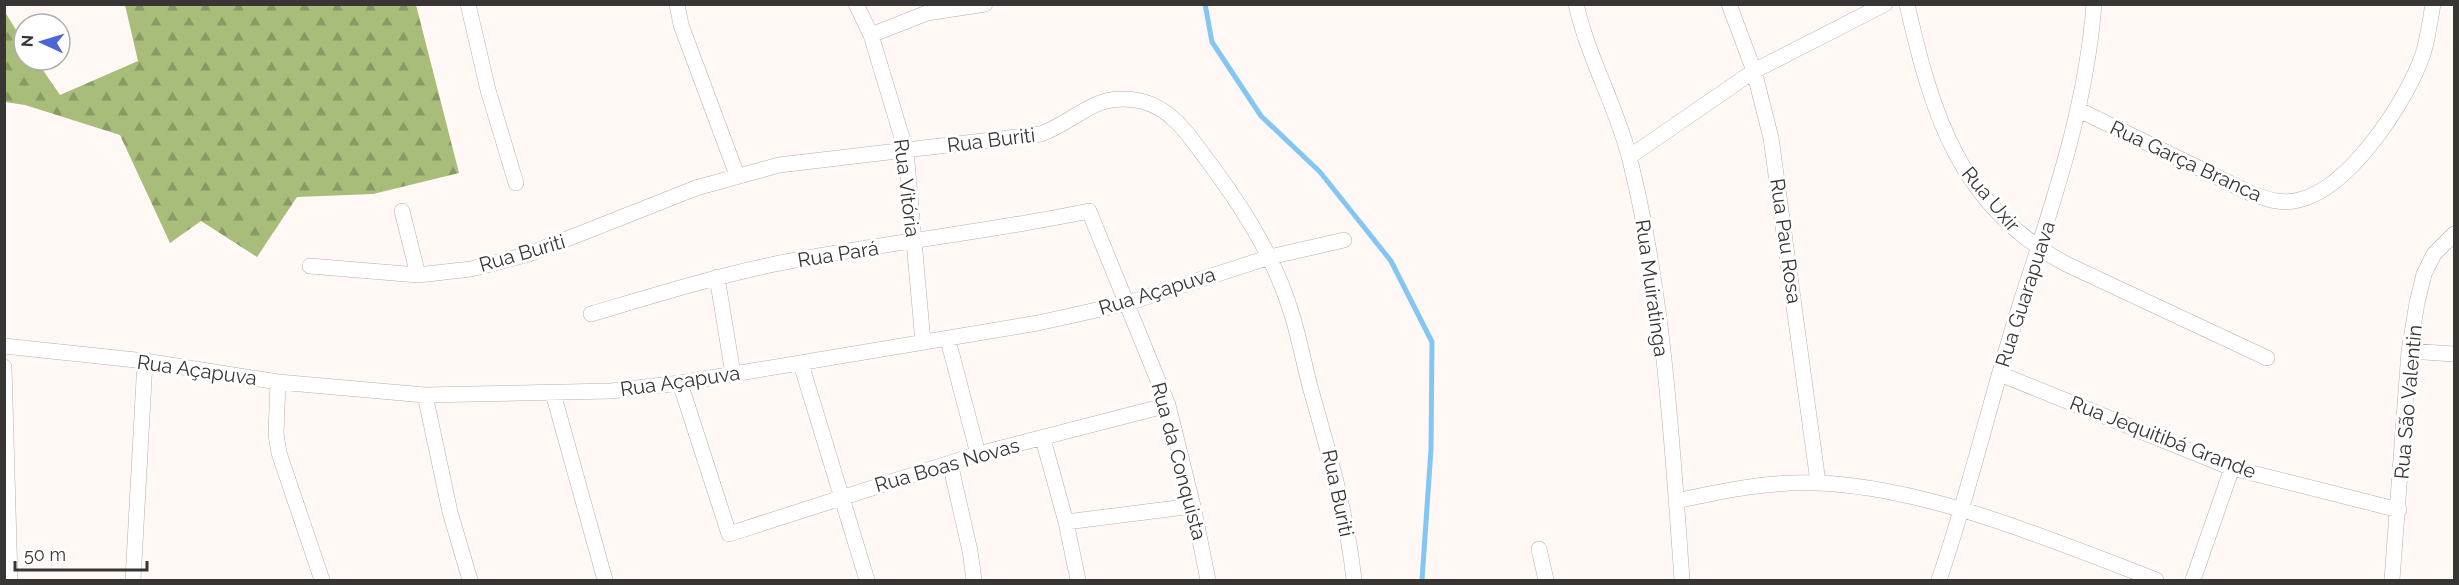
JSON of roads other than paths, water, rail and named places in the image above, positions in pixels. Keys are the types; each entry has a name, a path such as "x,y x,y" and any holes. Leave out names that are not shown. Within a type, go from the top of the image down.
{"street":[{"path":"468,4 488,90 516,183"},
{"path":"677,4 681,24 737,175"},
{"name":"Rua Vitória","path":"856,4 871,35 906,151 923,342"},
{"path":"871,35 927,13 985,4"},
{"name":"Rua Muiratinga","path":"1576,4 1629,157 1660,323 1682,580"},
{"name":"Rua Pau Rosa","path":"1730,4 1754,72 1771,138 1818,483"},
{"path":"1629,157 1754,72 1885,4"},
{"name":"Rua Uxir","path":"1907,4 1923,75 1939,121 1955,155 2006,222 2039,249 2267,358"},
{"name":"Rua Guarapuava","path":"1939,580 1963,510 2000,374 2079,110 2087,73 2094,4"},
{"name":"Rua Garça Branca","path":"2079,110 2250,194 2279,203 2300,200 2323,190 2348,170 2384,125 2409,85 2422,55 2433,4"},
{"name":"Rua Buriti","path":"310,266 418,274 471,268 530,254 664,200 737,175 821,158 906,151 1041,134 1060,126 1096,103 1108,100 1149,104 1182,127 1227,188 1270,256 1292,315 1324,429 1342,503 1354,580"},
{"name":"Rua Pará","path":"591,314 717,278 836,253 1016,226 1089,211"},
{"name":"Rua da Conquista","path":"1089,211 1168,405 1193,506 1208,580"},
{"path":"402,212 418,274"},
{"name":"Rua São Valentin","path":"2392,580 2409,351 2424,274 2434,254 2454,234"},
{"name":"Rua Açapuva","path":"4,346 145,361 279,382 425,395 611,391 733,375 801,364 853,352 948,340 1128,303 1270,256 1344,240"},
{"path":"717,278 733,375"},
{"path":"948,340 978,454"},
{"path":"2409,351 2454,354"},
{"path":"133,580 145,361"},
{"path":"801,364 867,580"},
{"path":"4,368 10,580"},
{"name":"Rua Jequitibá Grande","path":"2000,374 2232,468 2399,510"},
{"path":"279,382 276,434 279,453 322,580"},
{"name":"Rua Boas Novas","path":"680,383 729,534 978,454 1168,405"},
{"path":"553,393 605,580"},
{"path":"425,395 450,512 470,580"},
{"path":"1043,439 1066,522 1078,580"},
{"path":"950,463 970,551 974,580"},
{"path":"2193,580 2232,468"},
{"path":"1676,501 1736,488 1779,483 1818,483 1890,493 1963,510 2156,580"},
{"path":"1066,522 1193,506"},
{"path":"1539,549 1546,580"}],"waterway":[{"path":"1205,4 1212,42 1261,116 1320,172 1391,261 1432,342 1431,449 1422,580"}]}
